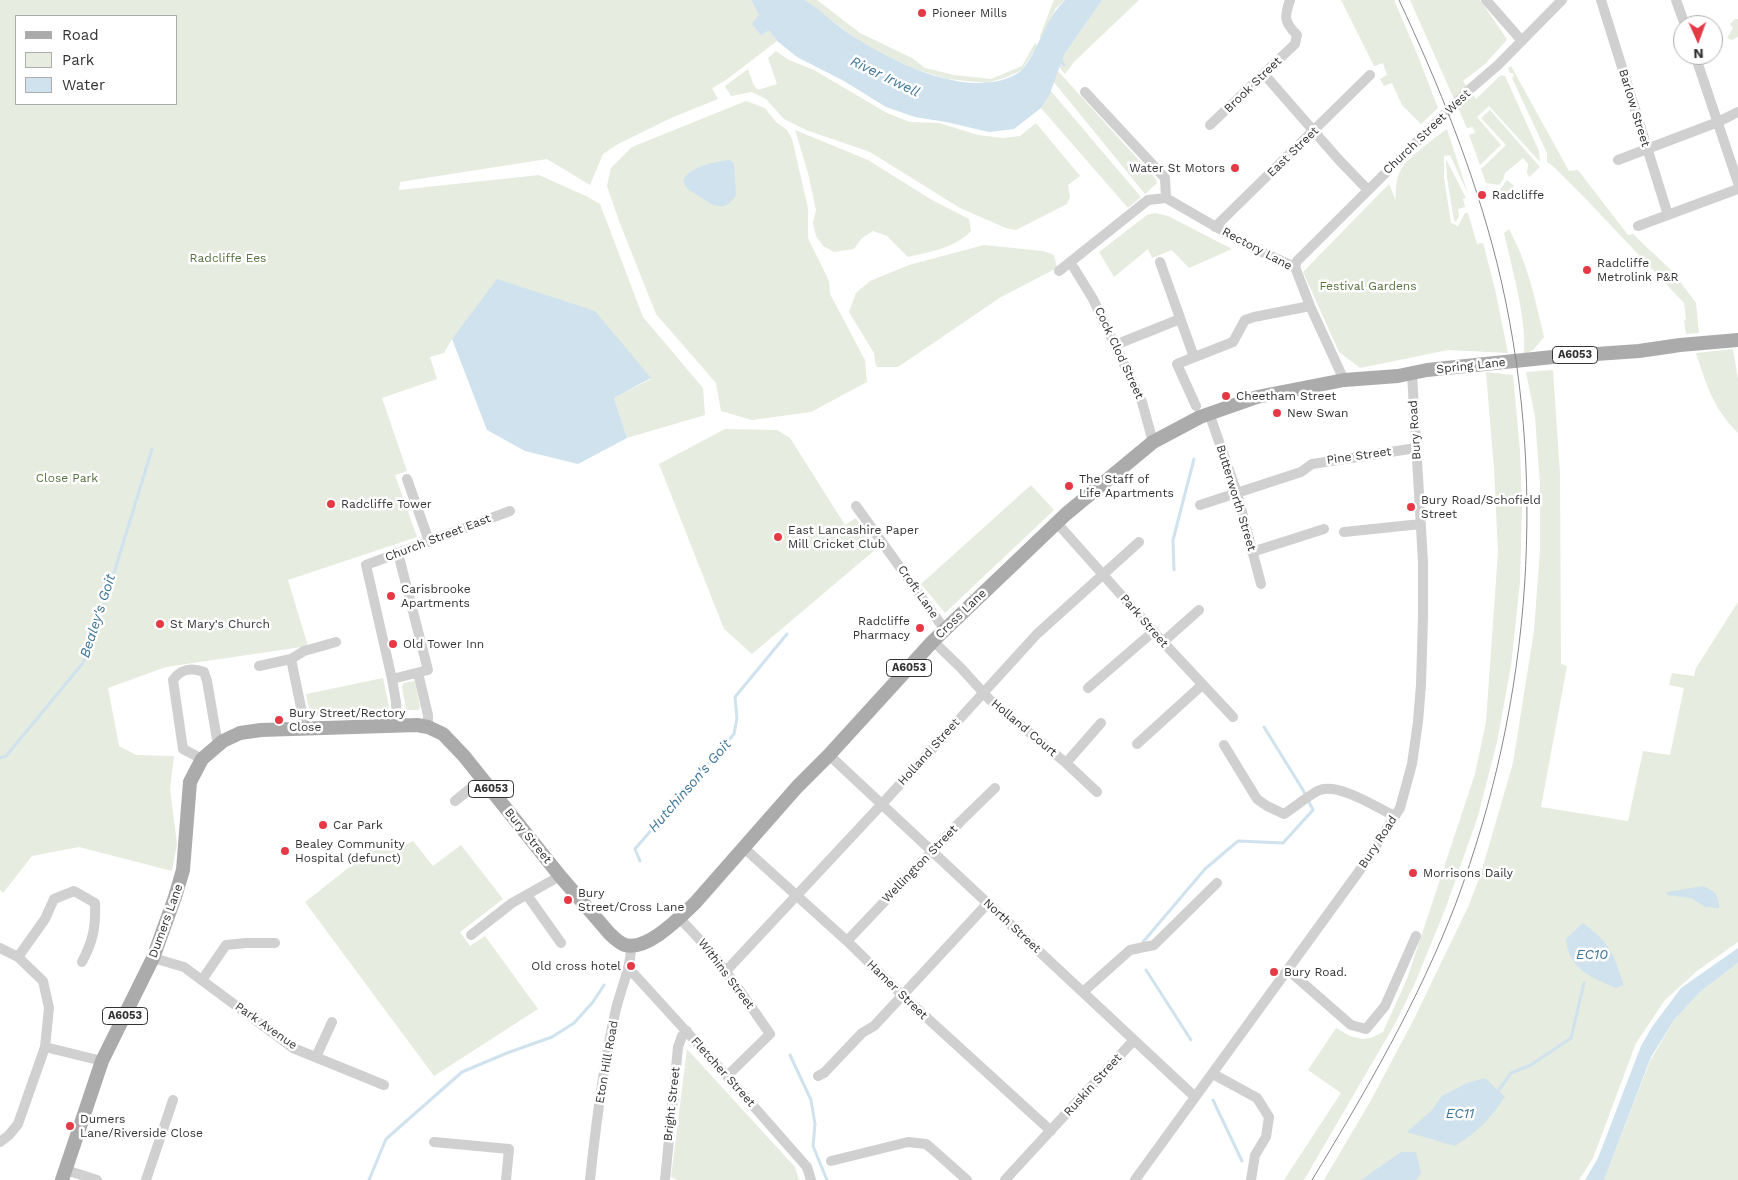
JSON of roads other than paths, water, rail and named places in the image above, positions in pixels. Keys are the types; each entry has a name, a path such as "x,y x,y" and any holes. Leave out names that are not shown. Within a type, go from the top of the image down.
{"main road":[{"name":"Spring Lane","path":"1209,413 1257,397 1344,380 1573,356 1639,352 1680,345 1738,340"},
{"name":"Cross Lane","path":"632,946 650,940 695,903 797,787 829,756 932,641 1057,523 1153,442 1209,413"},
{"name":"Bury Street","path":"305,727 417,725 428,727 443,734 464,756 560,876 609,933 618,941 632,946"},
{"name":"Dumers Lane","path":"64,1175 102,1061 153,958 175,897 183,870 190,782 202,759 223,741 240,733 305,727"}],"street":[{"name":"Brook Street","path":"1210,125 1295,44 1297,35 1288,26 1285,18 1290,0"},
{"path":"1486,0 1522,41"},
{"name":"Church Street West","path":"1295,267 1297,261 1368,190 1562,0"},
{"name":"Barlow Street","path":"1600,0 1668,215"},
{"path":"1676,0 1681,15"},
{"path":"1698,65 1738,183"},
{"path":"1264,74 1368,190"},
{"name":"East Street","path":"1215,227 1370,76"},
{"path":"1059,271 1148,200 1166,198 1165,178 1085,92"},
{"path":"1618,160 1718,122 1738,112"},
{"path":"1638,226 1738,189"},
{"name":"Rectory Lane","path":"1166,198 1249,246 1295,267 1310,306 1344,380"},
{"path":"1160,262 1194,357"},
{"name":"Cock Clod Street","path":"1074,268 1093,299 1142,402 1153,442"},
{"path":"1196,406 1177,364 1232,342 1242,324 1254,317 1310,306"},
{"path":"1115,345 1180,319"},
{"name":"Bury Road","path":"1136,1180 1365,863 1395,816 1406,790 1412,764 1421,684 1424,609 1412,374"},
{"name":"Butterworth Street","path":"1209,413 1236,493 1261,584"},
{"name":"Pine Street","path":"1200,505 1305,470 1312,464 1321,461 1416,448"},
{"path":"406,479 429,541"},
{"name":"Croft Lane","path":"856,506 945,630"},
{"name":"Church Street East","path":"392,679 366,565 510,511"},
{"name":"Park Street","path":"1057,523 1233,717"},
{"path":"1344,532 1420,524"},
{"path":"1252,552 1324,529"},
{"name":"Holland Street","path":"726,971 1037,634 1140,542"},
{"path":"398,553 423,672 428,727"},
{"path":"1163,642 1199,610"},
{"path":"1088,688 1154,631"},
{"name":"Holland Court","path":"932,641 990,700 1066,763 1097,792"},
{"path":"259,666 290,659 304,651 336,642"},
{"path":"290,659 305,727"},
{"path":"202,759 183,749 173,680 178,673 197,669 204,672 218,745"},
{"path":"398,726 392,679 423,672"},
{"path":"1137,744 1202,684"},
{"name":"Holland Court","path":"1066,763 1101,723"},
{"path":"1224,745 1257,799 1284,814 1320,790 1338,790 1358,796 1372,806 1395,816"},
{"name":"North Street","path":"829,756 1195,1097"},
{"path":"455,801 482,778"},
{"name":"Wellington Street","path":"847,941 995,788"},
{"name":"Hamer Street","path":"744,848 1051,1130"},
{"path":"471,936 512,902 560,876"},
{"path":"1083,992 1130,950 1154,945 1217,883"},
{"path":"18,957 45,918 54,899 74,891 95,903 96,921 91,944 82,962"},
{"path":"527,894 561,943"},
{"path":"818,1076 824,1073 862,1033 872,1028 988,903"},
{"name":"Withins Street","path":"679,918 703,941 770,1034 727,1076"},
{"path":"1288,970 1351,1025 1366,1029 1386,1006 1416,936"},
{"path":"202,980 226,945 275,943"},
{"name":"Eton Hill Road","path":"590,1180 603,1080 616,1009 630,961 632,946"},
{"path":"0,948 18,957 43,981 49,1008 45,1047 18,1124 0,1142"},
{"name":"Park Avenue","path":"153,958 184,966 293,1048 384,1085"},
{"name":"Fletcher Street","path":"627,972 634,974 727,1076 806,1167 811,1180"},
{"path":"316,1057 332,1022"},
{"name":"Bright Street","path":"665,1180 678,1047 682,1036 687,1031"},
{"name":"Ruskin Street","path":"1005,1180 1134,1040"},
{"path":"45,1047 102,1061"},
{"path":"1213,1074 1256,1098 1269,1117 1266,1137 1255,1155 1251,1180"},
{"path":"146,1180 173,1100"},
{"path":"434,1142 509,1149 506,1180"},
{"path":"831,1161 901,1143 914,1142 926,1144 967,1180"},
{"path":"64,1175 98,1180"}],"water":[{"name":"River Irwell","path":"751,0 804,0 861,41 905,65 955,81 979,83 1001,80 1021,71 1032,55 1051,19 1065,0 1102,0 1064,55 1049,96 1041,108 1014,129 989,132 915,117 886,107 844,81 797,57 777,41 769,30 761,35 752,24 759,15"},
{"path":"729,160 734,163 736,195 726,205 716,206 685,186 685,178 694,169"},
{"path":"497,279 595,311 651,378 614,398 627,438 578,464 525,451 487,430 452,339"},
{"path":"1703,886 1716,894 1719,908 1705,907 1691,898 1667,895 1667,892"},
{"name":"EC10","path":"1583,923 1600,937 1610,950 1624,985 1616,988 1590,976 1572,958 1566,939"},
{"path":"1738,948 1738,963 1701,991 1674,1020 1651,1057 1604,1180 1585,1180 1598,1158 1641,1046 1652,1027 1681,988"},
{"name":"EC11","path":"1485,1078 1505,1097 1483,1125 1463,1141 1455,1146 1407,1132 1431,1111 1442,1096 1467,1083"},
{"path":"1401,1152 1416,1152 1421,1173 1416,1180 1361,1180"}],"waterway":[{"path":"1059,57 1064,65"},
{"name":"Bealey's Goit","path":"0,758 6,756 83,663 95,635 152,449"},
{"path":"1174,570 1173,540 1194,459"},
{"name":"Hutchinson's Goit","path":"640,861 635,849 734,734 737,718 735,697 787,634"},
{"path":"1143,942 1205,869 1238,841 1283,843 1313,810 1303,790 1264,727"},
{"path":"1146,970 1191,1040"},
{"path":"1498,1091 1511,1073 1531,1065 1571,1038 1584,983"},
{"name":"Hutchinson's Goit","path":"369,1180 386,1139 462,1072 552,1037 574,1023 593,1002 604,985"},
{"path":"790,1055 811,1100 815,1124 813,1146 827,1180"},
{"path":"1213,1100 1242,1161"}],"tram line":[{"path":"1312,1180 1372,1079 1408,1010 1456,903 1482,826 1502,747 1516,667 1525,586 1527,505 1523,423 1513,343 1497,263 1478,195 1454,129 1428,64 1399,0"}],"place":[{"name":"Pioneer Mills","path":"922,13"},
{"name":"Water St Motors","path":"1235,168"},
{"name":"Radcliffe","path":"1482,195"},
{"name":"Radcliffe Metrolink P&R","path":"1587,270"},
{"name":"Cheetham Street","path":"1226,396"},
{"name":"New Swan","path":"1277,413"},
{"name":"The Staff of Life Apartments","path":"1069,486"},
{"name":"Radcliffe Tower","path":"331,504"},
{"name":"Bury Road/Schofield Street","path":"1411,507"},
{"name":"East Lancashire Paper Mill Cricket Club","path":"778,537"},
{"name":"Carisbrooke Apartments","path":"391,596"},
{"name":"St Mary's Church","path":"160,624"},
{"name":"Radcliffe Pharmacy","path":"920,628"},
{"name":"Old Tower Inn","path":"393,644"},
{"name":"Bury Street/Rectory Close","path":"279,720"},
{"name":"Car Park","path":"323,825"},
{"name":"Bealey Community Hospital (defunct)","path":"285,851"},
{"name":"Morrisons Daily","path":"1413,873"},
{"name":"Bury Street/Cross Lane","path":"568,900"},
{"name":"Old cross hotel","path":"631,966"},
{"name":"Bury Road.","path":"1274,972"},
{"name":"Dumers Lane/Riverside Close","path":"70,1126"}],"park label":[{"name":"Radcliffe Ees","path":"228,258"},
{"name":"Festival Gardens","path":"1368,286"},
{"name":"Close Park","path":"67,478"}]}
